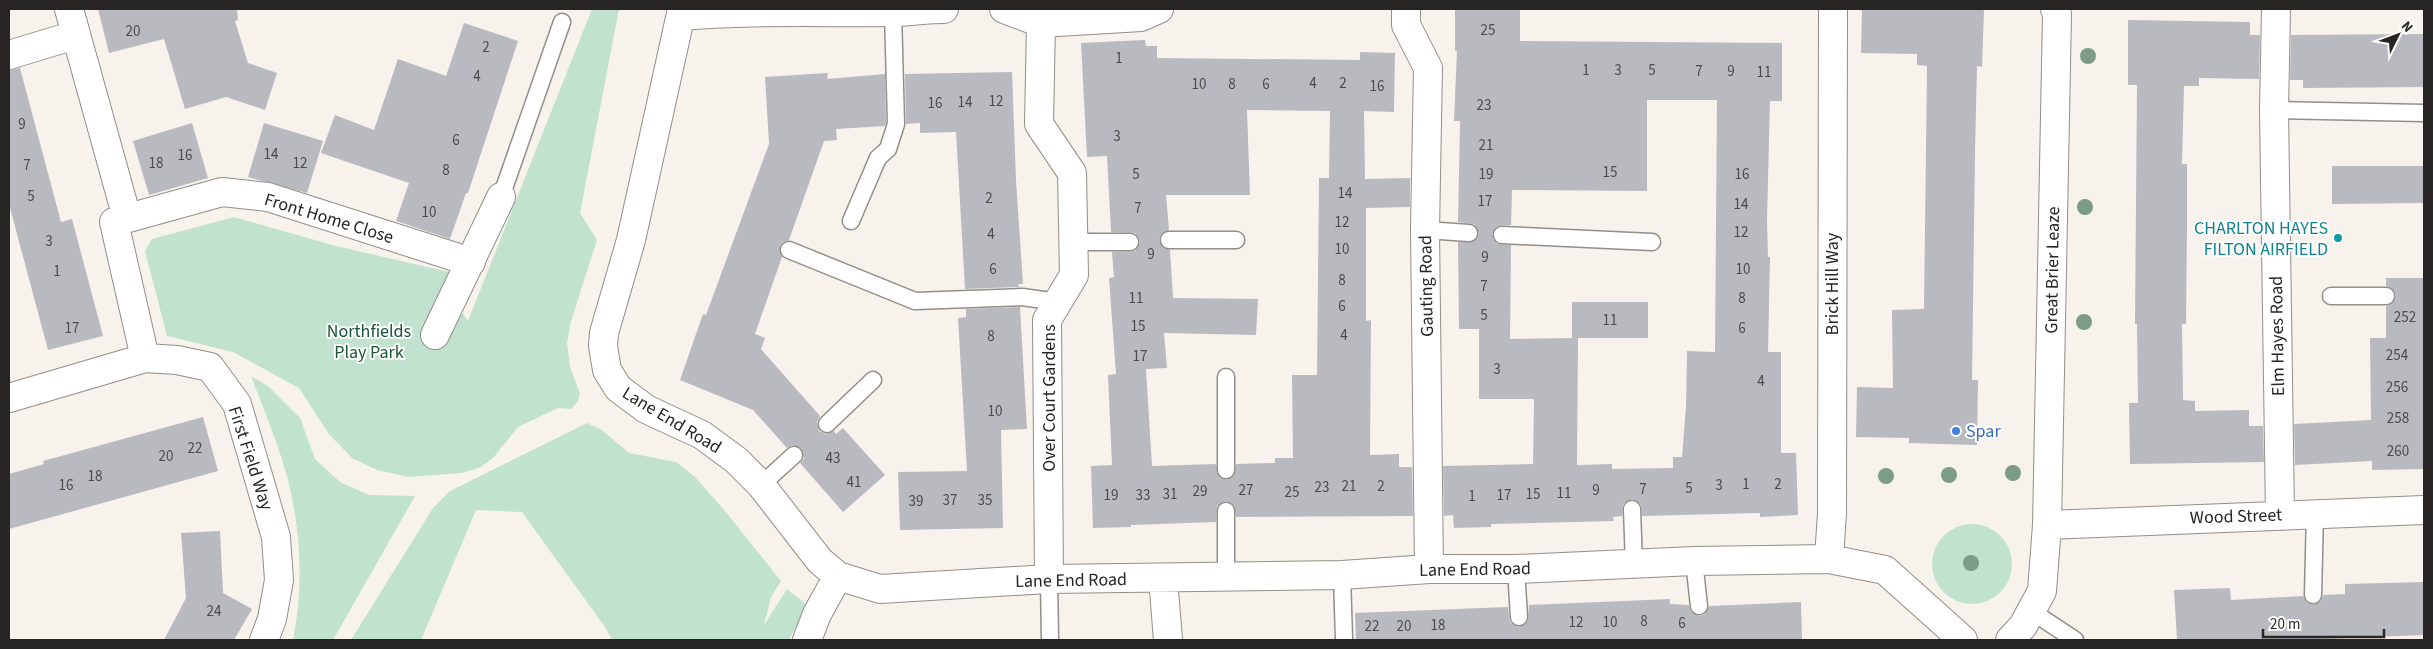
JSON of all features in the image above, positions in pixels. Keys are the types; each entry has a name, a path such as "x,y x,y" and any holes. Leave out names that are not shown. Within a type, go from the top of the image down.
{"street":[{"path":"682,12 893,12 944,9"},
{"path":"1004,9 1041,24 1141,17 1159,9"},
{"name":"Gauting Road","path":"1406,9 1406,25 1428,68 1425,230 1429,569"},
{"name":"Brick Hill Way","path":"1830,559 1832,513 1833,9"},
{"name":"Elm Hayes Road","path":"2276,9 2274,110 2280,514"},
{"name":"Great Brier Leaze","path":"2010,640 2023,626 2042,592 2047,525 2057,11"},
{"name":"Lane End Road","path":"682,12 631,240 604,333 603,346 607,370 618,388 639,404 702,435 736,460 761,485 820,560 838,576 880,589 1050,579 1342,575 1429,569 1516,569 1694,561 1830,559 1885,570 1963,640"},
{"path":"9,55 72,22 121,220 145,358"},
{"name":"Over Court Gardens","path":"1041,24 1040,124 1072,173 1074,242 1074,276 1047,320 1050,579"},
{"name":"Front Home Close","path":"121,220 222,192 268,197 471,262"},
{"path":"435,335 501,196"},
{"name":"First Field Way","path":"9,398 145,358 177,360 210,367 237,404 276,536 280,580 272,619 264,640"},
{"name":"Wood Street","path":"2047,525 2280,514 2424,510"},
{"path":"807,640 838,576"},
{"path":"1163,578 1168,640"}],"lane":[{"path":"851,221 878,158 888,149 896,124 893,12"},
{"path":"501,196 562,22"},
{"path":"2274,110 2424,112"},
{"path":"1425,230 1469,233"},
{"path":"1502,234 1652,242"},
{"path":"1169,240 1236,240"},
{"path":"1074,242 1130,242"},
{"path":"789,250 915,301 1022,297 1058,302"},
{"path":"2331,296 2386,296"},
{"path":"1226,377 1226,470"},
{"path":"827,424 872,380"},
{"path":"761,485 794,455"},
{"path":"1632,509 1634,565"},
{"path":"1226,511 1226,577"},
{"path":"2313,596 2315,513"},
{"path":"1694,561 1699,606"},
{"path":"1516,569 1519,617"},
{"path":"1342,575 1344,640"},
{"path":"1050,579 1050,640"},
{"path":"2031,611 2075,640"}],"green space":[{"name":"Northfields Play Park","path":"592,9 619,9 580,213 597,240 571,321 567,343 570,367 580,394 578,401 571,409 558,408 518,427 493,458 481,467 462,473 408,477 377,470 352,458 329,434 299,388 233,352 167,336 145,251 152,239 234,217 336,246 449,272 448,293 468,321"},
{"path":"251,376 268,386 300,418 315,459 340,482 369,495 415,496 333,640 293,640 300,578 295,514 282,461"},
{"path":"587,423 602,430 629,453 676,462 694,476 725,511 781,581 771,597 764,625 787,589 807,605 789,640 612,640 605,627 522,512 476,510 421,640 351,640 433,508 450,491"},
{"path":"1972,524 1987,527 2000,536 2009,549 2012,564 2009,579 2000,592 1987,601 1972,604 1957,601 1944,592 1935,579 1932,564 1935,549 1944,536 1957,527"}],"building":[{"path":"98,9 237,9 238,20 235,21 248,63 277,73 265,110 226,97 185,109 164,39 109,53"},
{"path":"1455,9 1520,9 1520,41 1782,43 1782,101 1770,101 1767,220 1768,257 1770,257 1768,352 1781,352 1781,453 1796,453 1798,515 1760,517 1760,513 1642,516 1641,504 1632,499 1623,504 1622,516 1613,517 1614,521 1491,524 1491,527 1454,528 1453,515 1444,516 1443,466 1533,464 1534,399 1479,399 1479,329 1459,329 1458,242 1473,242 1479,233 1474,224 1458,222 1460,121 1454,121 1457,51 1455,51","holes":["1647,100 1717,100 1715,352 1687,351 1686,407 1682,457 1673,457 1673,468 1612,469 1612,464 1577,465 1578,338 1510,339 1511,245 1497,244 1492,234 1498,226 1511,225 1512,190 1647,191"]},
{"path":"1862,9 1984,9 1982,67 1977,66 1975,152 1972,380 1978,380 1977,445 1909,443 1909,438 1856,437 1857,387 1893,388 1892,310 1924,309 1927,66 1917,65 1917,54 1861,53"},
{"path":"2128,20 2250,22 2250,35 2260,35 2259,79 2199,78 2199,86 2184,86 2182,164 2187,164 2187,229 2186,324 2182,324 2183,400 2195,401 2195,411 2249,410 2249,426 2263,426 2264,462 2130,464 2129,403 2138,403 2137,324 2135,324 2137,85 2128,85"},
{"path":"464,23 518,41 468,193 466,193 450,239 396,221 409,183 321,153 335,115 374,130 398,59 446,76"},
{"path":"2424,34 2424,87 2303,88 2303,80 2290,80 2291,35"},
{"path":"1145,40 1146,46 1157,46 1157,58 1360,60 1360,52 1395,53 1394,112 1364,111 1365,179 1410,178 1410,207 1366,208 1366,321 1371,320 1370,455 1399,454 1399,467 1412,467 1413,516 1236,517 1234,506 1226,501 1217,506 1216,522 1093,528 1091,466 1112,465 1108,375 1116,374 1109,278 1114,277 1112,252 1135,251 1140,242 1135,233 1111,232 1107,156 1087,157 1081,43","holes":["1247,110 1330,111 1329,178 1319,178 1317,375 1292,375 1293,458 1275,458 1275,463 1236,464 1234,475 1226,480 1218,475 1216,464 1152,466 1146,369 1167,368 1164,333 1256,335 1258,299 1173,298 1170,250 1164,248 1159,240 1161,235 1169,230 1166,195 1250,195"]},
{"path":"20,68 61,222 72,219 103,336 48,350 9,204 9,70"},
{"path":"1012,72 1016,180 1023,284 1018,284 1019,287 965,289 956,132 920,133 920,123 906,124 905,74"},
{"path":"828,73 827,79 885,74 886,123 885,126 836,129 837,140 824,141 789,240 783,242 780,247 782,257 755,334 765,338 761,349 820,416 817,422 819,431 825,434 834,431 836,434 843,428 885,475 843,512 800,463 804,458 801,448 792,445 787,448 753,410 680,380 703,314 706,315 769,144 765,77"},
{"path":"192,123 208,178 149,195 133,141"},
{"path":"264,123 323,141 307,193 248,177"},
{"path":"2332,166 2424,166 2424,203 2332,204"},
{"path":"2386,278 2424,278 2424,469 2372,470 2372,461 2295,465 2294,424 2371,420 2370,338 2386,338 2386,306 2391,304 2396,296 2394,291 2386,286"},
{"path":"1572,302 1648,302 1648,338 1572,338"},
{"path":"1020,307 1027,429 1001,430 1003,528 900,530 898,472 967,471 958,318 966,317 966,309"},
{"path":"203,417 218,471 9,529 9,474 44,464 43,461"},
{"path":"220,531 223,593 252,609 234,640 164,640 186,598 181,533"},
{"path":"2424,582 2424,635 2299,640 2177,640 2174,590 2230,588 2231,600 2303,596 2307,603 2313,605 2321,601 2323,595 2345,594 2345,584"},
{"path":"1670,599 1670,604 1689,605 1691,612 1700,616 1705,614 1709,606 1801,602 1802,640 1356,640 1355,613 1508,607 1510,622 1519,627 1528,621 1529,605"}],"place":[{"name":"CHARLTON HAYES FILTON AIRFIELD","path":"2338,238"},
{"name":"Spar","path":"1956,431"}]}
